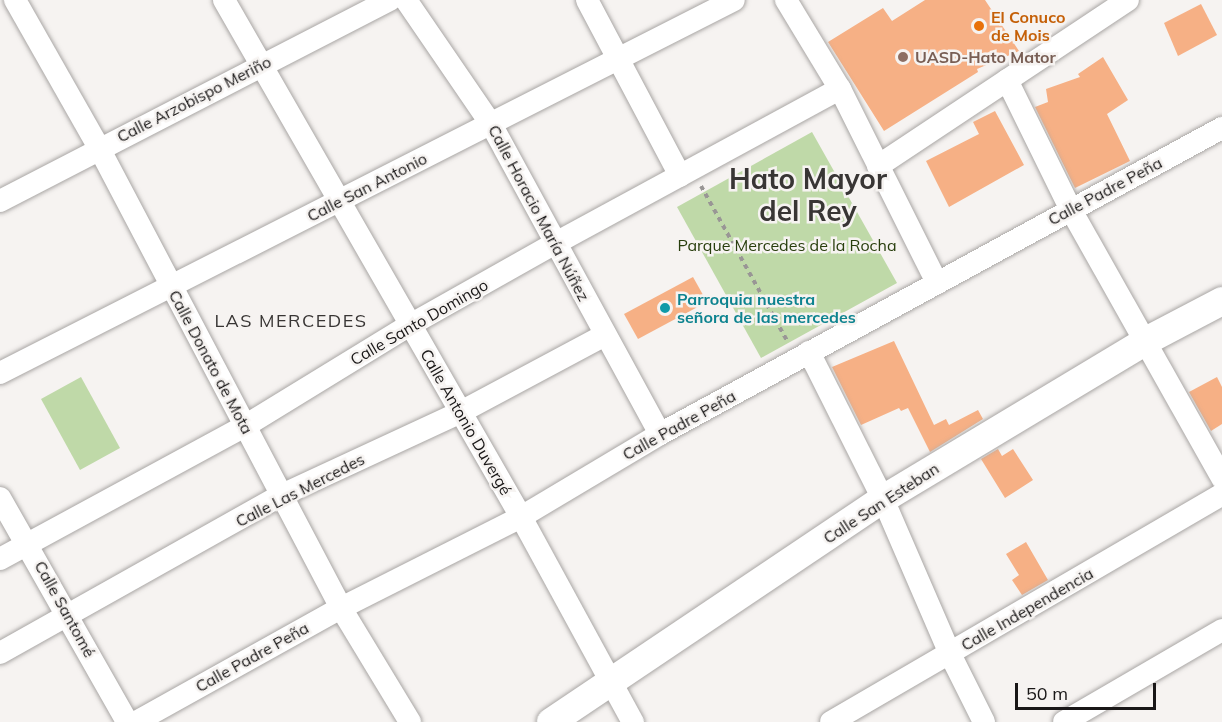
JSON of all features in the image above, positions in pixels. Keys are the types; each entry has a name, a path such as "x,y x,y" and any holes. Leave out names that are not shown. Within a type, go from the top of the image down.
{"street":[{"name":"Calle Antonio Duvergé","path":"224,0 521,517 610,684 633,722"},
{"name":"Calle Arzobispo Meriño","path":"0,201 390,0"},
{"name":"Calle Horacio María Núñez","path":"406,0 491,123 554,244 660,434"},
{"path":"587,0 616,60 686,172"},
{"name":"Calle San Antonio","path":"0,373 734,0"},
{"path":"786,0 840,89 937,283"},
{"path":"878,166 1128,0"},
{"name":"Calle Donato de Mota","path":"15,4 99,148 341,608 410,722"},
{"path":"1007,80 1071,210 1222,478"},
{"name":"Calle Santo Domingo","path":"0,559 245,426 410,325 554,244 840,89"},
{"name":"Calle Padre Peña","path":"136,722 341,608 521,517 660,434 1222,128"},
{"name":"Calle San Esteban","path":"551,722 883,499 1144,342 1222,301"},
{"name":"Calle Las Mercedes","path":"0,653 282,495 459,412 605,335"},
{"path":"803,356 883,499 950,654 984,722"},
{"name":"Calle Independencia","path":"831,722 1222,494"},
{"name":"Calle Santomé","path":"0,498 29,543 127,722"},
{"path":"1064,722 1222,630"}],"path":[{"path":"686,172 803,356"}],"green space":[{"name":"Parque Mercedes de la Rocha","path":"812,132 897,283 761,358 677,207"},
{"path":"81,377 120,448 80,470 41,399"}],"building":[{"name":"UASD-Hato Mator","path":"925,0 985,0 1019,51 977,69 978,72 884,131 828,42 883,8 892,21"},
{"path":"1201,4 1217,35 1178,56 1164,23"},
{"path":"1103,57 1128,100 1107,114 1130,161 1075,188 1035,107 1048,102 1046,89 1080,77 1078,74"},
{"path":"995,111 1024,165 949,207 926,161 979,134 973,122"},
{"name":"Parroquia nuestra señora de las mercedes","path":"693,277 707,302 638,339 624,314"},
{"path":"894,341 934,425 946,419 949,425 978,410 983,419 930,452 908,408 901,411 899,408 861,425 832,367"},
{"path":"1217,377 1222,387 1222,424 1211,431 1189,392"},
{"path":"998,449 1002,456 1013,449 1033,480 1005,498 981,459"},
{"path":"1026,542 1048,580 1022,595 1012,580 1019,575 1006,554"}],"place":[{"name":"El Conuco de Mois","path":"979,26"},
{"name":"UASD-Hato Mator","path":"903,57"},
{"name":"Parroquia nuestra señora de las mercedes","path":"665,308"}],"district":[{"name":"Hato Mayor del Rey","path":"808,195"},
{"name":"LAS MERCEDES","path":"291,321"}]}
